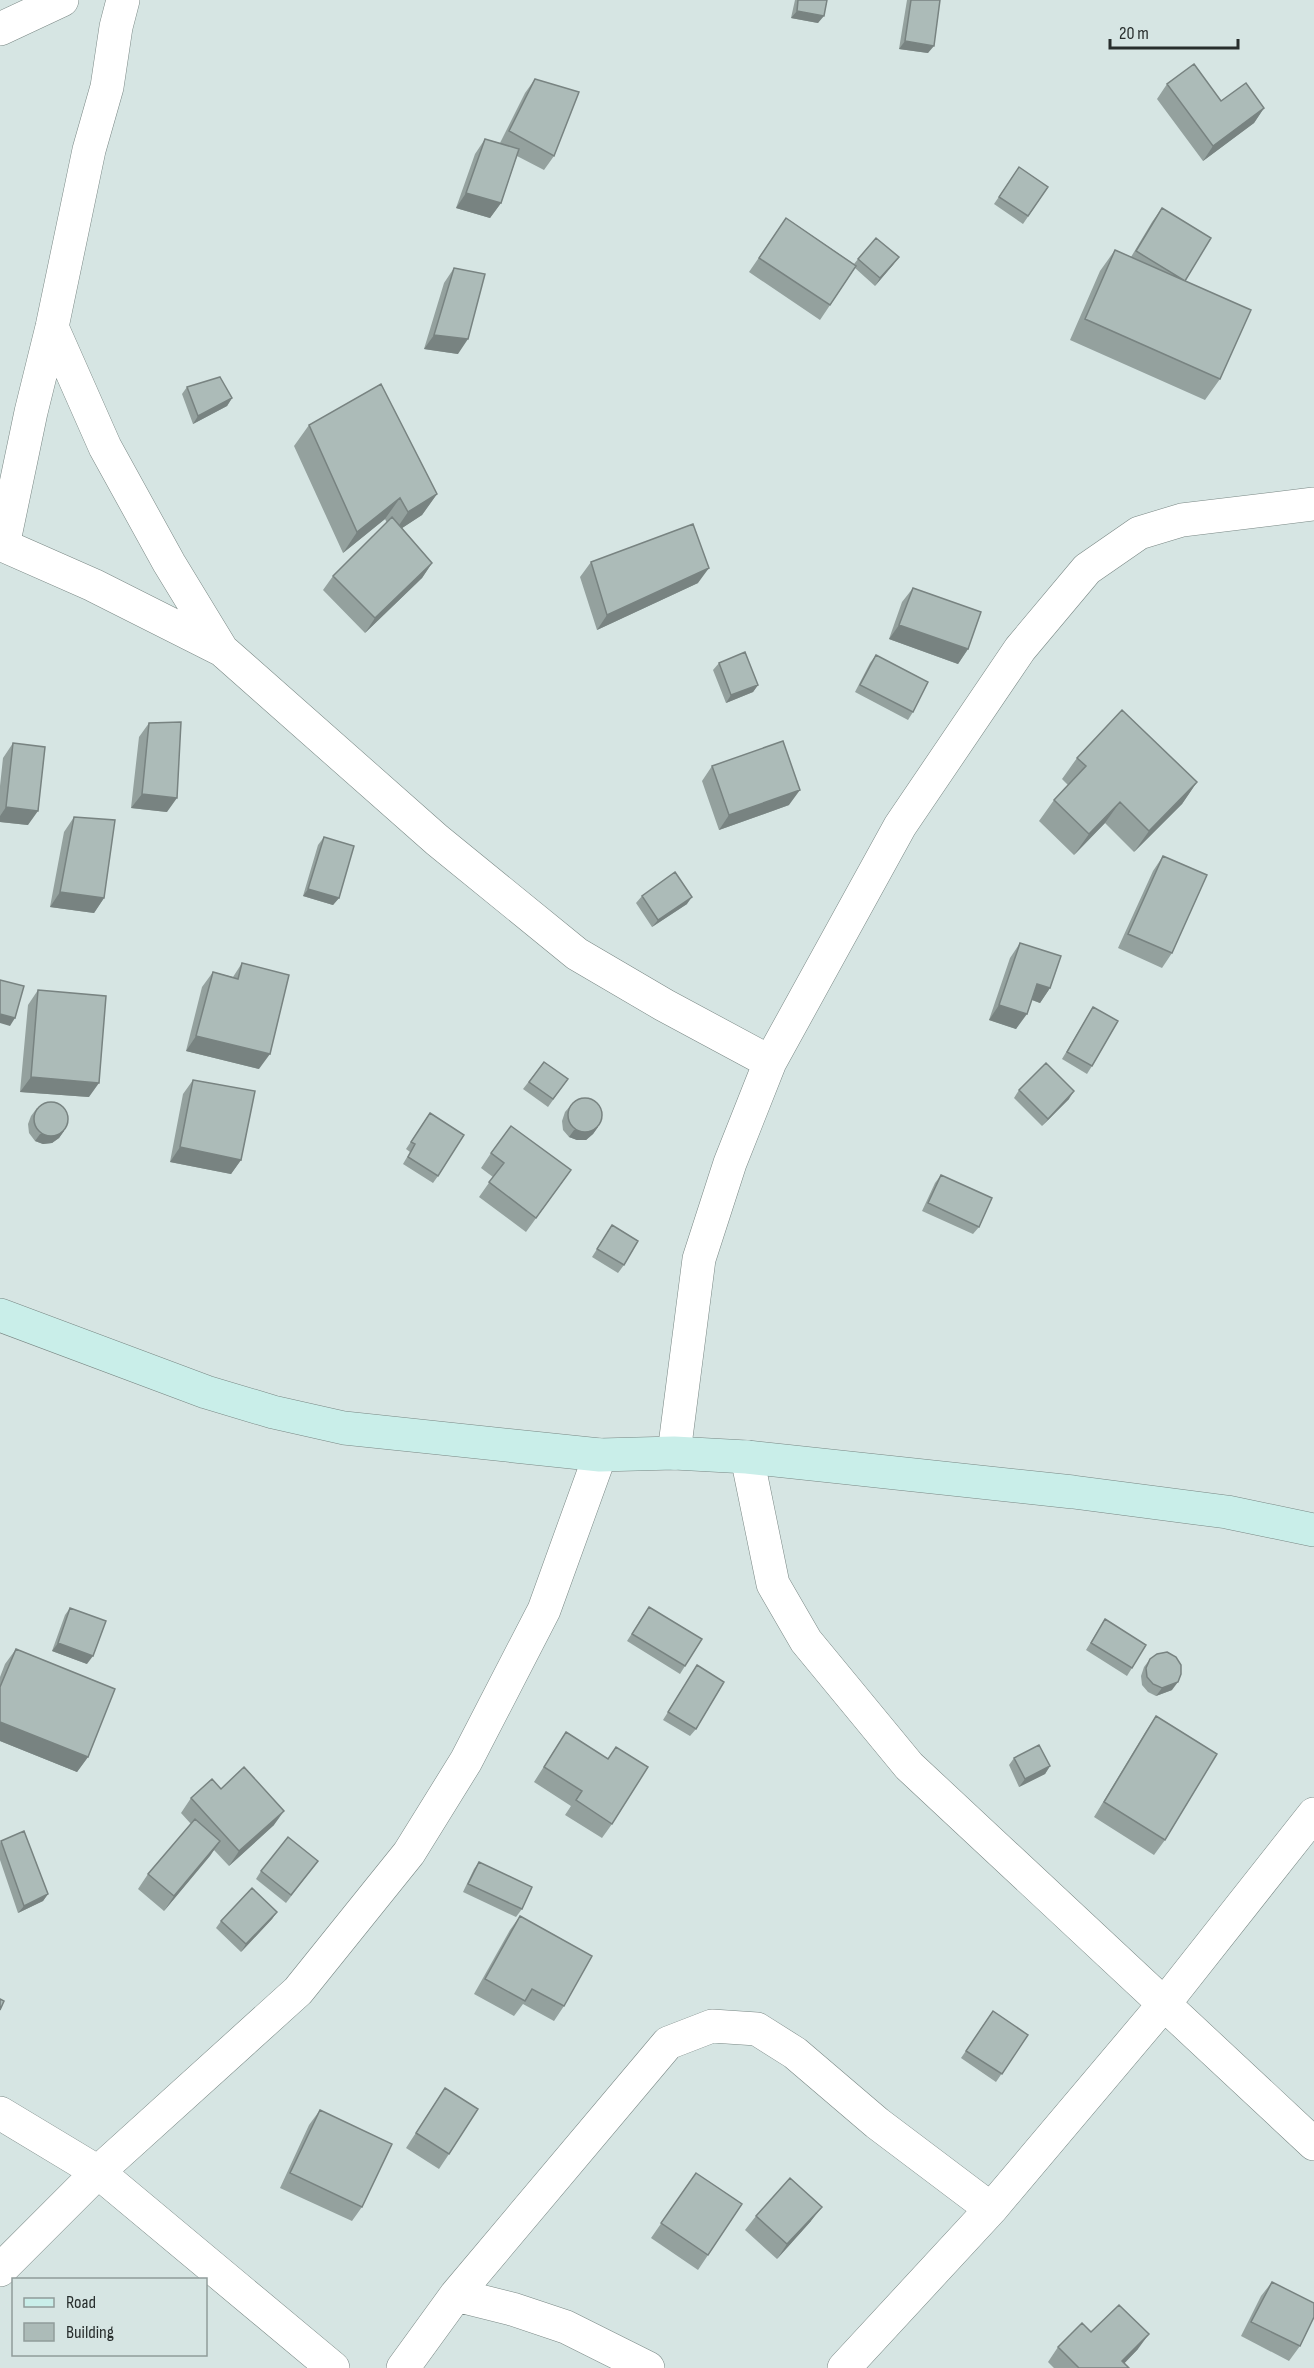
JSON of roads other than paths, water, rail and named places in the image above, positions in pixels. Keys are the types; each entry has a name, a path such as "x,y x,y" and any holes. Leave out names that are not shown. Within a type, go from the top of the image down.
{"street":[{"path":"0,29 62,0"},
{"path":"123,0 116,27 107,87 89,150 52,327 2,545 93,585 222,650 437,840 577,954 664,1005 770,1062"},
{"path":"52,327 105,447 169,563 222,650"},
{"path":"674,1453 699,1259 730,1163 770,1062 900,826 1020,649 1087,569 1139,533 1182,520 1314,504"},
{"path":"0,1315 206,1392 273,1412 344,1428 600,1455 674,1453 747,1456 1073,1491 1227,1512 1314,1530"},
{"path":"0,2270 98,2172 298,1991 409,1853 466,1761 544,1610 600,1455"},
{"path":"747,1456 773,1584 806,1641 909,1766 1314,2144"},
{"path":"844,2368 991,2209 1164,2004 1314,1814"},
{"path":"403,2368 456,2295 668,2043 712,2026 757,2029 795,2053 876,2123 991,2209"},
{"path":"0,2113 98,2172 333,2368"},
{"path":"456,2295 512,2309 566,2327 648,2368"}]}
